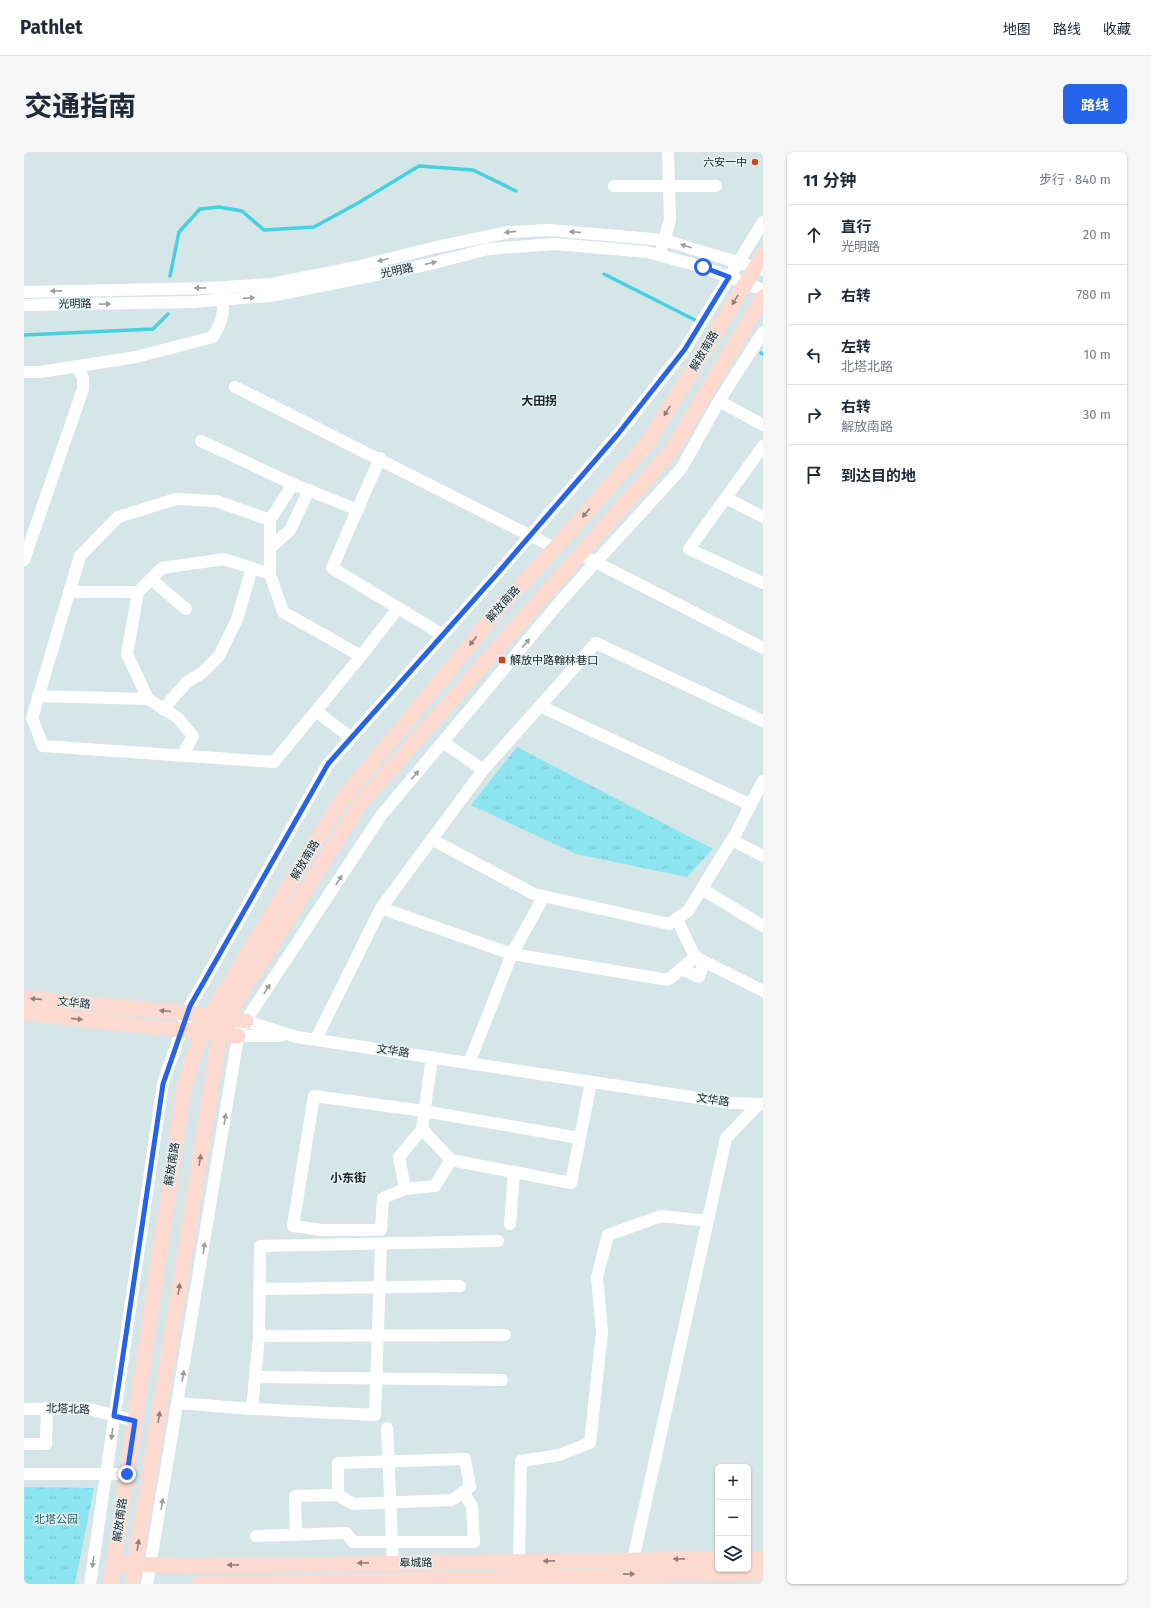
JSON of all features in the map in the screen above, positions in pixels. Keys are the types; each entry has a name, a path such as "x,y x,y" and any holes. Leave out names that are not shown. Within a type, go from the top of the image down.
{"main road":[{"name":"解放南路","path":"111,1583 184,1088 202,1031 340,802 492,616 555,548 649,441 745,283 759,269 763,255"},
{"name":"解放南路","path":"139,1583 135,1564 220,1034 226,1018 359,805 672,450 763,297"},
{"name":"文华路","path":"24,998 187,1013 246,1021"},
{"name":"文华路","path":"24,1013 238,1036"},
{"path":"751,1558 763,1558"},
{"name":"皋城路","path":"114,1564 152,1565 715,1559"},
{"name":"皋城路","path":"198,1584 599,1579 763,1573"},
{"path":"111,1583 139,1583"}],"street":[{"path":"660,256 670,220 668,152"},
{"path":"614,186 716,186"},
{"path":"90,1584 163,1084 187,1013 328,764 443,635 618,434 685,349 763,222"},
{"name":"光明路","path":"24,292 220,287 271,284 352,268 436,247 509,232 549,230 601,233 664,240 759,269"},
{"name":"光明路","path":"24,305 223,300 270,296 331,285 488,249 555,244 647,252 703,267 763,290"},
{"path":"24,372 136,357 213,337 222,322 223,300 220,287"},
{"path":"139,1583 152,1565 239,1031 380,818 564,597 681,469 719,400 763,332"},
{"path":"24,560 83,389 83,378 77,366"},
{"path":"235,387 380,458 529,536 555,548"},
{"path":"719,400 763,425"},
{"path":"201,441 293,484 358,510"},
{"path":"763,446 689,549 763,583"},
{"path":"380,458 332,568 443,635"},
{"path":"293,484 270,520 270,574 283,612 361,656"},
{"path":"270,548 290,530 309,490"},
{"path":"726,498 763,517"},
{"path":"270,520 216,500 176,499 118,518 80,556 32,718 43,746 274,762 361,656 398,608"},
{"path":"580,554 763,648"},
{"path":"182,756 193,736 178,718 148,699 127,654 138,592 162,568 224,559 270,574"},
{"path":"163,709 187,682 202,673 219,656 237,619 252,568"},
{"path":"151,579 186,609"},
{"path":"69,592 138,592"},
{"path":"316,1040 381,908 483,770 596,643 763,721"},
{"path":"38,696 148,699"},
{"path":"540,706 751,805"},
{"path":"316,710 350,738"},
{"path":"443,742 483,770"},
{"path":"431,839 534,894 669,924 688,911 732,840 762,786"},
{"path":"732,840 763,856"},
{"path":"702,889 763,926"},
{"path":"469,1063 512,954 544,896"},
{"path":"381,908 512,954 668,980 681,969 700,960"},
{"path":"677,919 700,960 699,977 681,969"},
{"path":"700,960 763,991"},
{"name":"文华路","path":"246,1021 297,1037 732,1103 760,1104"},
{"path":"238,1036 297,1037"},
{"path":"405,1189 399,1157 422,1129 432,1057"},
{"path":"422,1129 451,1160 571,1182 591,1082"},
{"path":"451,1160 435,1186 405,1189 383,1198 381,1230 322,1230 293,1226 314,1096 424,1111 579,1138"},
{"path":"632,1560 726,1138 760,1104"},
{"path":"510,1224 514,1172"},
{"path":"519,1561 521,1461 559,1455 590,1443 602,1332 597,1277 608,1235 661,1216 708,1221"},
{"path":"252,1409 259,1336 260,1246 498,1241"},
{"path":"178,1403 252,1409 375,1415 381,1244"},
{"path":"259,1288 460,1286"},
{"path":"259,1336 505,1335"},
{"path":"255,1376 502,1380"},
{"name":"北塔北路","path":"24,1408 86,1408 135,1421"},
{"path":"24,1444 46,1444 46,1408"},
{"path":"387,1428 393,1563"},
{"path":"296,1535 295,1496 338,1495 353,1504 452,1500 470,1487 465,1459 338,1463 338,1495"},
{"path":"24,1474 127,1474"},
{"path":"256,1536 346,1533 353,1542 474,1542 472,1506 463,1492"}],"green space":[{"path":"517,747 713,849 687,877 576,854 471,805"},
{"name":"北塔公园","path":"24,1487 94,1488 75,1584 24,1584"}],"waterway":[{"path":"170,276 179,232 200,209 219,207 242,211 264,230 314,227 358,203 419,166 473,170 516,191"},
{"path":"604,274 695,320"},
{"path":"24,335 153,329 168,314"}],"place":[{"name":"六安一中","path":"755,162"},
{"name":"解放中路翰林巷口","path":"502,660"}],"district":[{"name":"大田拐","path":"539,401"},
{"name":"小东街","path":"348,1178"}],"route":[{"path":"127,1474 135,1421 114,1416 163,1084 190,1006 328,764 496,575 618,434 685,349 729,277 703,267"}]}
